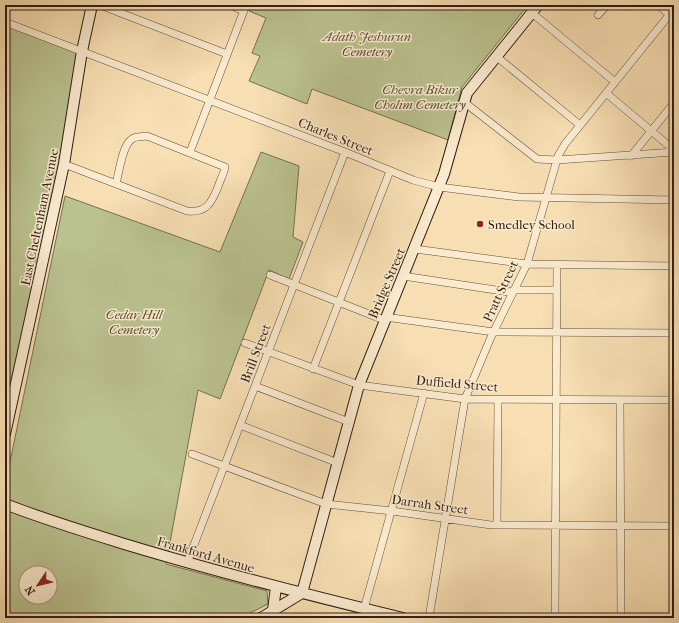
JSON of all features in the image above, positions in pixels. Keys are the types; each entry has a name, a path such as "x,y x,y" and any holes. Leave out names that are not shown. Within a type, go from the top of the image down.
{"main road":[{"name":"East Cheltenham Avenue","path":"5,434 64,164 82,51 92,5"},
{"name":"Bridge Street","path":"302,594 359,385 439,186 454,143 464,102 468,93 535,9"},
{"name":"Frankford Avenue","path":"5,504 39,518 187,562 302,594 403,618"},
{"path":"273,610 276,586"},
{"path":"261,618 302,594"}],"street":[{"path":"100,5 227,54"},
{"path":"190,152 245,8 230,5"},
{"path":"598,15 607,5"},
{"path":"658,5 673,14"},
{"path":"535,9 615,82"},
{"name":"Pratt Street","path":"429,618 465,399 494,332 527,264 560,150 673,14"},
{"name":"Charles Street","path":"5,22 345,152 413,180 439,186 519,197 674,200"},
{"path":"497,57 580,126"},
{"path":"606,93 652,130 674,151"},
{"path":"464,102 537,159 557,160 631,156 674,151"},
{"path":"631,156 674,103"},
{"path":"64,164 188,212 201,211 207,208 212,202 225,167 190,152 150,138 135,138 128,142 116,184"},
{"name":"Brill Street","path":"187,562 345,152"},
{"path":"313,369 390,171"},
{"path":"415,248 527,264 557,266 674,266"},
{"path":"555,618 557,266"},
{"path":"270,275 385,319 494,332 674,333"},
{"path":"402,276 509,292 514,290 557,290"},
{"name":"Duffield Street","path":"245,343 359,385 465,399 674,400"},
{"path":"255,386 349,422"},
{"path":"364,608 424,393"},
{"path":"497,525 498,400"},
{"path":"620,400 621,618"},
{"path":"240,425 338,463"},
{"name":"Darrah Street","path":"192,454 326,504 497,525 674,526"}],"green space":[{"name":"Adath Jeshurun Cemetery","path":"251,5 528,5 462,87 448,140 312,89 307,104 249,81 260,56 252,53 266,18 249,11"},
{"path":"5,22 82,51 55,207 37,264 5,422"},
{"name":"Cedar Hill Cemetery","path":"261,152 299,166 293,237 303,242 289,279 269,270 220,399 198,390 166,564 267,591 268,604 240,618 5,618 5,486 65,196 220,252"}],"place":[{"name":"Smedley School","path":"480,224"}],"park label":[{"name":"Chevra Bikur Cholim Cemetery","path":"420,96"}]}
